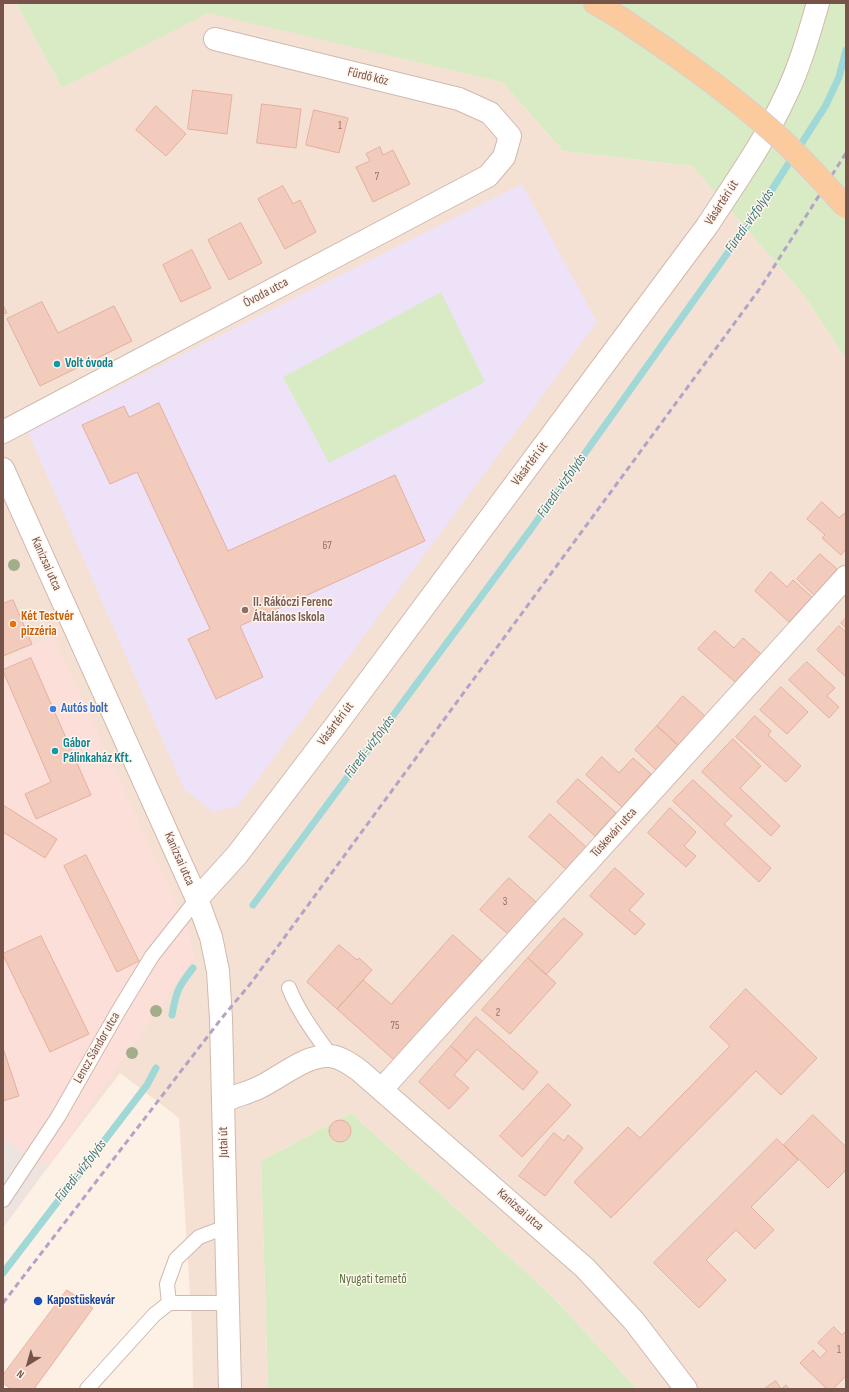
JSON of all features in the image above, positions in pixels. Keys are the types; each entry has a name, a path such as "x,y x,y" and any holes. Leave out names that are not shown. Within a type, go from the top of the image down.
{"main road":[{"path":"595,3 622,19 666,49 710,80 752,113 812,168 846,207"}],"street":[{"name":"Vásártéri út","path":"197,899 237,855 353,702 707,226 754,154 786,95 806,46 818,3"},
{"name":"Fürdő köz","path":"215,39 458,99 490,113 510,136"},
{"name":"Óvoda utca","path":"3,432 488,176 504,157 510,136"},
{"name":"Kanizsai utca","path":"3,469 197,899"},
{"name":"Tüskevári utca","path":"382,1089 846,577"},
{"name":"Jutai út","path":"197,899 211,937 218,971 224,1100 230,1389"},
{"path":"224,1100 258,1088 307,1060 319,1056 331,1056"},
{"name":"Kanizsai utca","path":"331,1056 345,1061 382,1089 585,1268 634,1321 686,1389"}],"lane":[{"name":"Lencz Sándor utca","path":"3,1200 58,1117 119,1010 152,956 197,899"},
{"path":"289,988 294,1001 309,1026 331,1056"},
{"path":"169,1303 167,1284 176,1259 199,1237 226,1227"},
{"path":"87,1389 154,1315 169,1303 228,1303"}],"shaded area":[{"path":"3,3 16,3 62,88 208,12 502,82 563,151 692,166 804,295 846,359 846,1389 637,1389 551,1295 351,1113 261,1161 268,1389 193,1389 192,1328 179,1118 120,1073 48,1167 3,1139"},
{"name":"II. Rákóczi Ferenc Általános Iskola","path":"522,184 597,322 238,806 213,812 184,789 28,432"},
{"path":"53,635 187,927 195,956 49,1166 3,1139 3,660"},
{"path":"3,1139 48,1167 3,1228"}],"green space":[{"path":"16,3 846,3 846,359 804,295 692,166 563,151 502,82 208,13 62,88"},
{"path":"441,292 485,382 329,463 283,377"},
{"name":"Nyugati temető","path":"351,1113 551,1295 637,1389 268,1389 261,1161"}],"building":[{"path":"193,90 232,95 227,134 188,129"},
{"path":"262,104 301,109 296,148 257,143"},
{"path":"156,106 186,134 166,156 136,130"},
{"path":"314,110 348,118 339,153 306,145"},
{"path":"380,147 383,155 393,150 410,184 373,202 356,167 370,161 366,154"},
{"path":"283,186 293,204 300,200 316,232 285,249 258,199"},
{"path":"241,223 262,263 229,280 208,240"},
{"path":"192,250 211,288 181,302 163,265"},
{"name":"Volt óvoda","path":"42,302 58,333 114,306 132,341 40,386 7,319"},
{"path":"3,305 7,313 3,314"},
{"path":"159,403 228,551 395,475 425,541 240,626 263,677 216,699 188,639 210,629 137,472 110,484 82,425 124,406 129,417"},
{"path":"822,502 839,518 846,512 846,549 841,555 822,538 825,535 807,519"},
{"path":"820,554 837,569 814,595 797,579"},
{"path":"771,572 787,587 793,580 812,597 789,622 755,591"},
{"name":"Két Testvér pizzéria","path":"13,600 32,644 3,656 3,604"},
{"path":"846,618 846,628 841,623"},
{"path":"839,626 846,632 846,677 817,650"},
{"path":"715,631 734,648 743,638 761,654 735,682 698,649"},
{"name":"Gábor Pálinkaház Kft.","path":"31,658 91,795 36,819 25,794 51,782 3,671"},
{"path":"807,662 835,688 827,696 839,707 829,718 789,680"},
{"path":"781,687 808,712 787,734 760,710"},
{"path":"683,696 705,716 678,745 657,726"},
{"path":"755,716 771,731 768,735 801,766 786,782 736,737"},
{"path":"657,726 678,745 656,770 635,750"},
{"path":"733,739 761,766 740,788 780,826 771,836 702,772"},
{"path":"602,757 619,773 633,758 651,774 622,807 586,775"},
{"path":"578,779 616,813 595,836 557,802"},
{"path":"693,780 732,816 724,824 771,868 759,882 673,801"},
{"path":"3,805 57,839 45,858 3,832"},
{"path":"670,808 696,832 684,846 696,856 686,867 648,833"},
{"path":"550,814 586,847 566,869 529,837"},
{"path":"86,855 139,961 117,972 64,866"},
{"path":"615,868 644,894 629,910 645,924 635,935 590,896"},
{"path":"509,878 536,902 508,934 480,910"},
{"path":"564,918 583,934 546,975 528,958"},
{"path":"453,935 482,961 394,1060 337,1009 363,980 391,1004"},
{"path":"41,936 89,1034 50,1052 3,955"},
{"path":"339,945 357,960 359,958 372,970 337,1009 307,982"},
{"path":"528,958 556,983 510,1034 482,1010"},
{"path":"746,989 817,1058 781,1095 756,1071 611,1218 574,1182 628,1127 640,1138 730,1046 710,1027"},
{"path":"476,1017 538,1072 523,1090 477,1049 467,1061 451,1046"},
{"path":"451,1046 467,1061 454,1075 469,1088 449,1109 419,1082"},
{"path":"3,1048 19,1096 3,1101"},
{"path":"548,1084 571,1105 522,1157 500,1136"},
{"path":"813,1115 846,1147 846,1170 828,1188 784,1145"},
{"path":"340,1120 348,1123 351,1131 348,1139 340,1142 332,1139 329,1131 332,1123"},
{"path":"554,1133 564,1141 568,1135 583,1148 545,1196 519,1176"},
{"path":"777,1139 798,1160 751,1207 774,1230 755,1249 736,1230 706,1260 726,1280 699,1308 654,1263"},
{"path":"67,1290 93,1308 34,1389 11,1389 3,1383 3,1375"},
{"path":"834,1327 842,1335 846,1331 846,1376 833,1389 827,1389 800,1363 813,1350 820,1358 827,1351 818,1343"},
{"path":"776,1381 781,1389 764,1389"},
{"path":"786,1385 789,1389 781,1389"}],"waterway":[{"name":"Füredi-vízfolyás","path":"253,905 531,529 764,202 826,105 839,77 846,50"},
{"name":"Füredi-vízfolyás","path":"172,1015 178,990 193,968"},
{"name":"Füredi-vízfolyás","path":"3,1273 147,1085 156,1068"}],"railway":[{"path":"3,1303 221,1019 251,983 761,287 846,153"}],"place":[{"name":"Volt óvoda","path":"57,364"},
{"name":"II. Rákóczi Ferenc Általános Iskola","path":"245,610"},
{"name":"Két Testvér pizzéria","path":"13,624"},
{"name":"Autós bolt","path":"53,709"},
{"name":"Gábor Pálinkaház Kft.","path":"55,751"},
{"name":"Kapostüskevár","path":"38,1301"}]}
